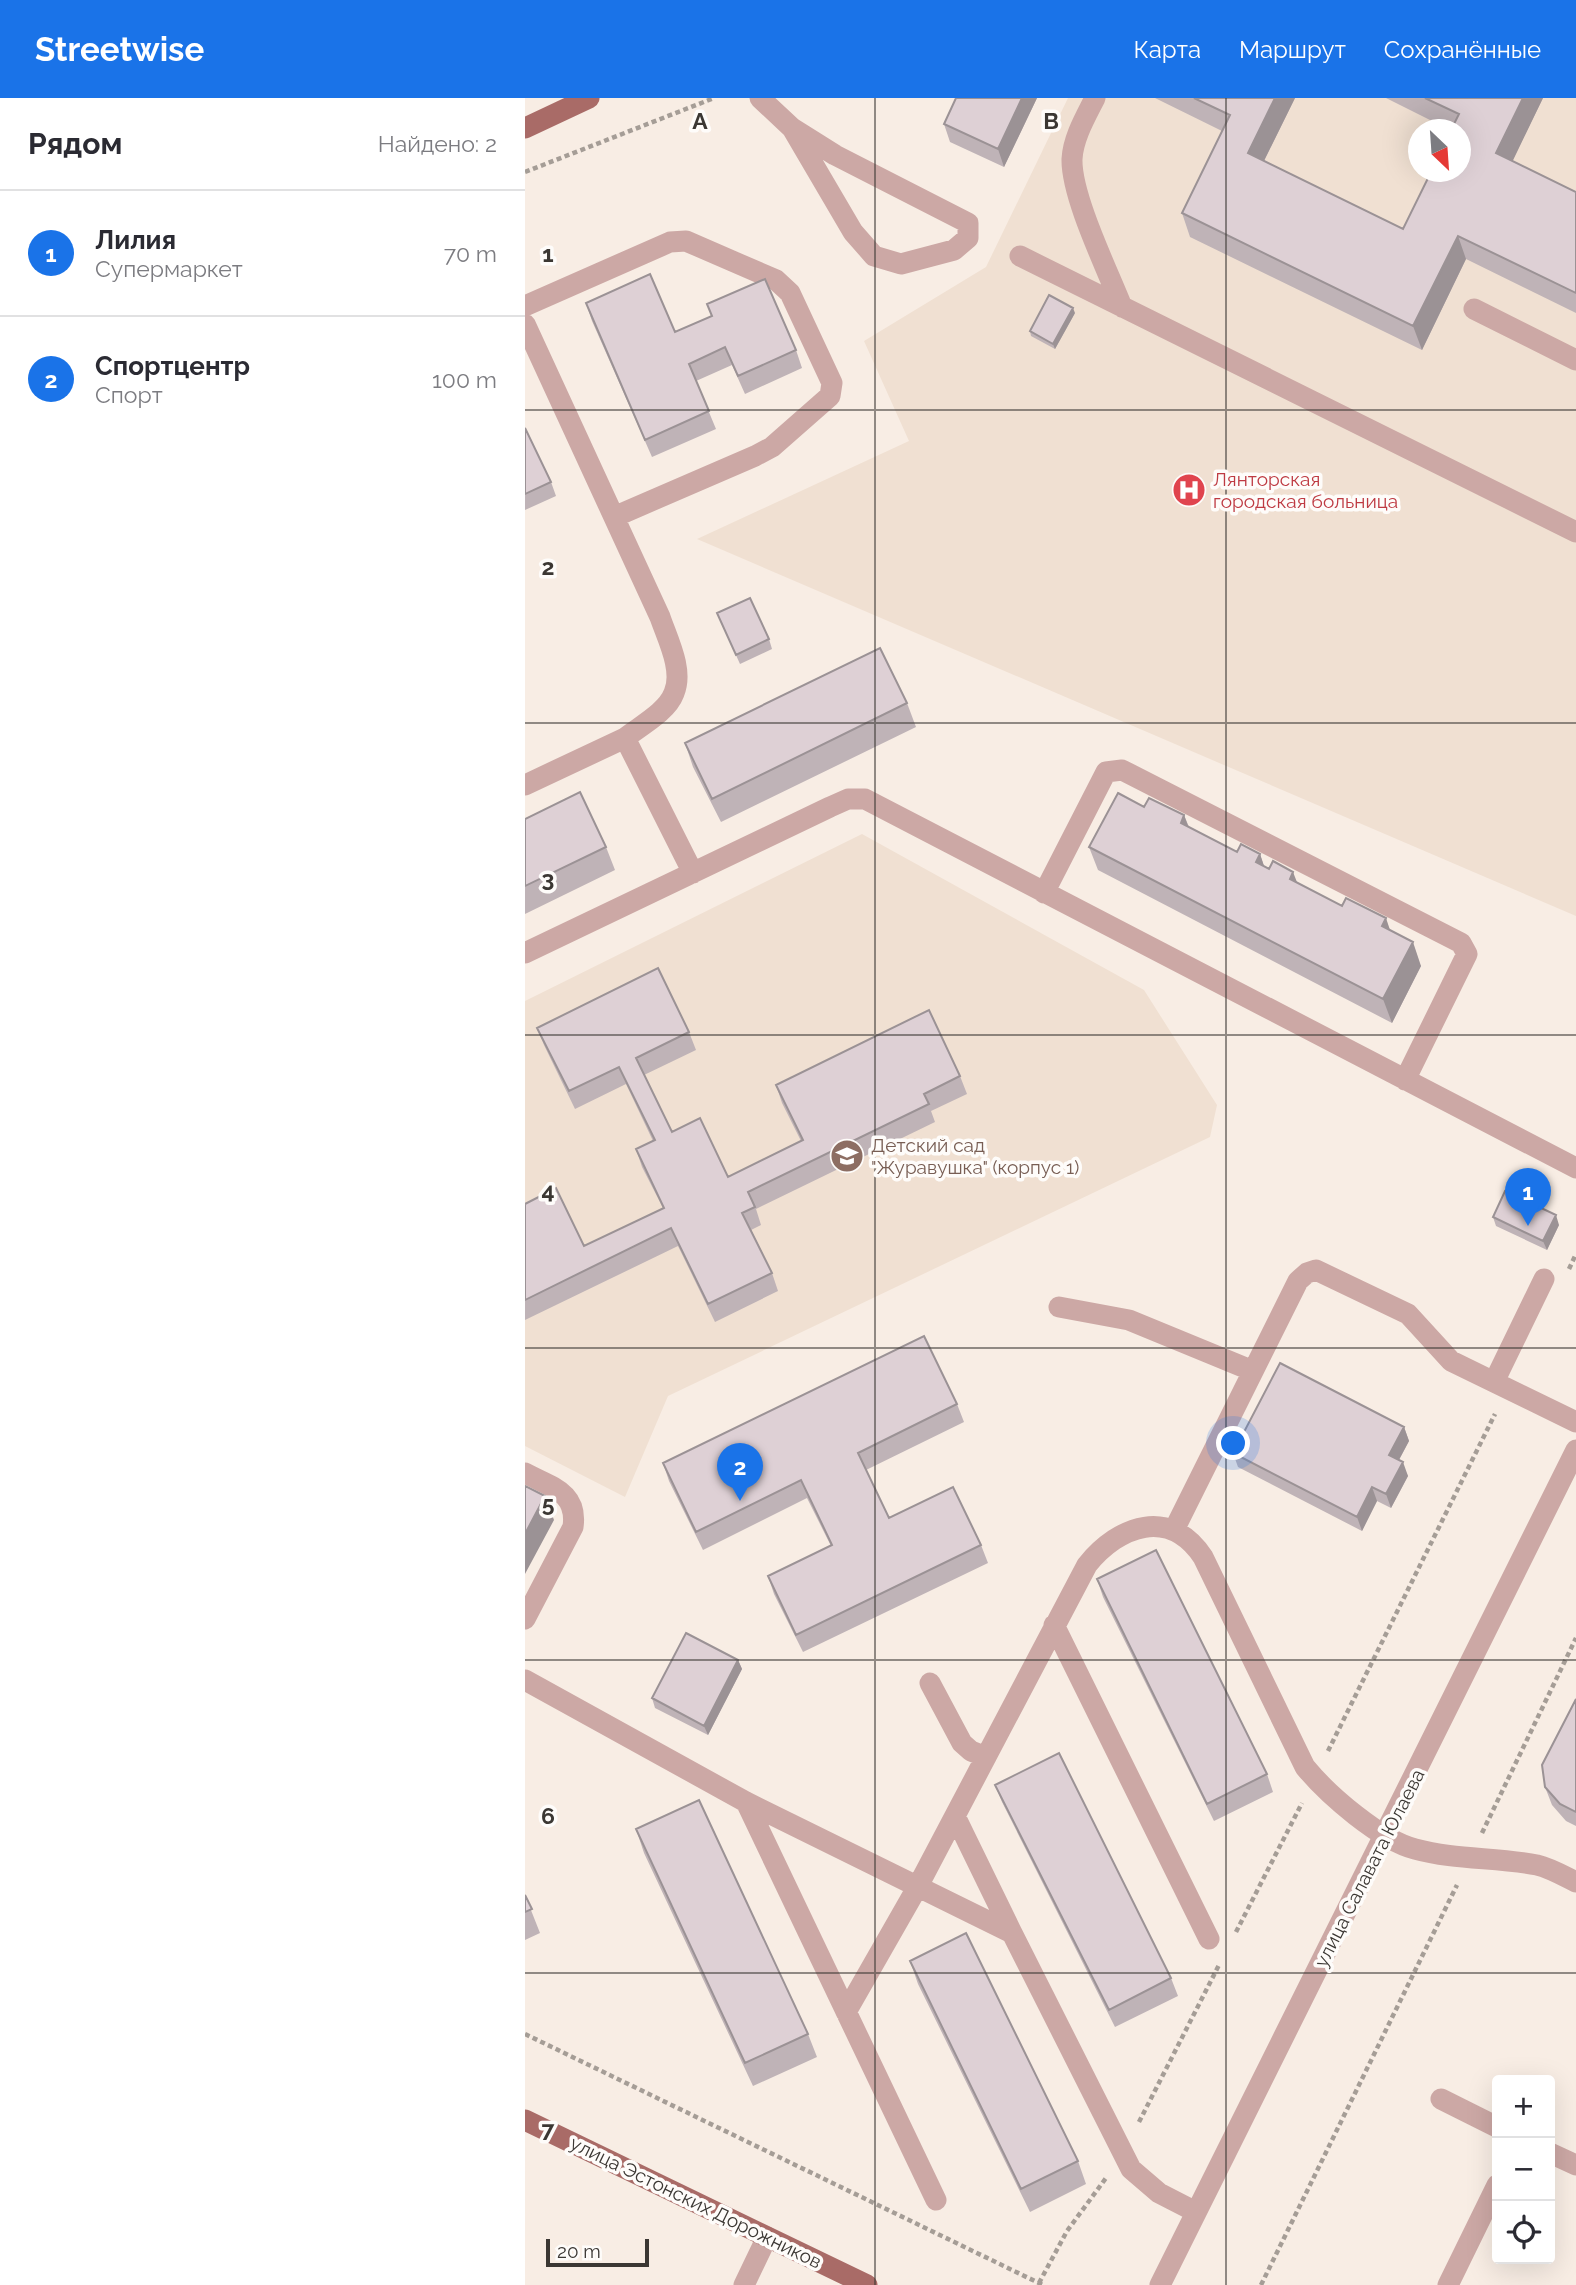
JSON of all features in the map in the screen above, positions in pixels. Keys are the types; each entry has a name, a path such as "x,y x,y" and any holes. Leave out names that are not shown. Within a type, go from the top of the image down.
{"main road":[{"path":"525,128 589,98"},
{"name":"улица Эстонских Дорожников","path":"525,2120 867,2285"}],"street":[{"path":"760,98 792,128 835,155 968,223 968,237 954,250 901,264 874,256 853,232 792,128"},
{"path":"1095,98 1072,157 1075,187 1122,307"},
{"path":"525,306 670,243 686,241 776,280 790,293 832,383 830,396 772,447 614,517"},
{"path":"1020,256 1576,532"},
{"path":"1474,309 1576,360"},
{"path":"525,324 660,617 677,677 674,694 660,710 625,737 525,785"},
{"path":"625,737 693,873"},
{"path":"1044,893 1106,772 1122,770 1461,943 1467,954 1405,1080"},
{"path":"525,954 830,807 848,799 865,799 1576,1168"},
{"path":"1174,1530 1298,1281 1307,1273 1316,1270 1408,1314 1451,1361 1576,1422"},
{"path":"1494,1382 1544,1279"},
{"path":"1059,1307 1129,1320 1253,1371"},
{"name":"улица Салавата Юлаева","path":"1160,2285 1576,1450"},
{"path":"525,1473 562,1492 571,1501 575,1512 573,1527 525,1619"},
{"path":"846,2012 918,1886 1087,1565 1099,1549 1114,1538 1150,1526 1174,1530 1195,1544 1305,1767 1344,1804 1385,1836 1412,1849 1538,1865 1576,1882"},
{"path":"1054,1625 1209,1939"},
{"path":"525,1680 746,1802 1013,1933"},
{"path":"930,1683 963,1743 971,1751 986,1758"},
{"path":"746,1802 936,2200"},
{"path":"955,1816 1131,2169 1159,2193 1196,2212"},
{"path":"1441,2099 1492,2124"},
{"path":"1555,2155 1576,2165"},
{"path":"1448,2285 1492,2195"},
{"path":"744,2285 767,2236"}],"path":[{"path":"525,172 714,98"},
{"path":"1261,2285 1576,1638"},
{"path":"525,2034 1043,2285"}],"shaded area":[{"name":"Лянторская городская больница","path":"1068,98 1576,98 1576,916 697,539 909,441 864,341 986,267"},
{"name":"Детский сад \"Журавушка\" (корпус 1)","path":"862,834 1144,990 1217,1105 1210,1137 668,1396 625,1497 525,1446 525,1001"}],"building":[{"path":"956,98 1022,98 998,149 944,124"},
{"path":"1194,98 1275,98 1248,153 1403,229 1426,182 1471,182 1471,119 1456,119 1459,114 1425,98 1523,98 1496,153 1576,192 1576,293 1458,236 1413,326 1182,213 1230,115"},
{"path":"650,274 675,332 712,316 707,304 765,279 796,350 738,376 725,347 689,364 709,411 645,440 586,303"},
{"path":"1049,295 1073,308 1053,344 1030,331"},
{"path":"525,428 551,482 525,494"},
{"path":"750,598 769,639 736,655 717,613"},
{"path":"880,648 907,703 712,799 685,743"},
{"path":"580,792 606,847 525,886 525,819"},
{"path":"1118,793 1144,807 1149,798 1184,815 1181,823 1237,852 1241,844 1260,854 1256,862 1269,869 1273,861 1293,872 1290,879 1342,906 1346,898 1386,918 1382,926 1413,942 1383,999 1089,847"},
{"path":"658,968 689,1032 636,1058 672,1132 700,1118 728,1177 803,1140 776,1085 929,1010 960,1076 924,1094 929,1104 748,1192 755,1207 742,1213 772,1273 708,1304 671,1228 525,1300 525,1204 556,1188 584,1246 664,1208 636,1149 655,1140 619,1067 569,1091 537,1028"},
{"path":"1505,1191 1556,1215 1543,1241 1493,1217"},
{"path":"924,1336 957,1404 858,1453 889,1518 953,1487 981,1545 796,1635 768,1576 832,1545 801,1480 696,1532 663,1463"},
{"path":"1280,1363 1404,1427 1389,1455 1403,1462 1386,1494 1372,1487 1357,1517 1233,1453"},
{"path":"525,1486 545,1496 525,1534"},
{"path":"1156,1550 1267,1774 1207,1804 1097,1579"},
{"path":"686,1633 738,1660 704,1726 652,1698"},
{"path":"1576,1699 1576,1812 1560,1804 1545,1787 1542,1765"},
{"path":"1059,1753 1171,1978 1109,2010 995,1785"},
{"path":"699,1800 808,2034 745,2063 636,1829"},
{"path":"525,1895 532,1909 525,1912"},
{"path":"966,1933 1078,2161 1021,2189 910,1961"}],"place":[{"name":"Лянторская городская больница","path":"1189,490"},
{"name":"Детский сад \"Журавушка\" (корпус 1)","path":"847,1156"},
{"name":"Лилия","path":"1528,1226"},
{"name":"Спортцентр","path":"740,1501"}]}
